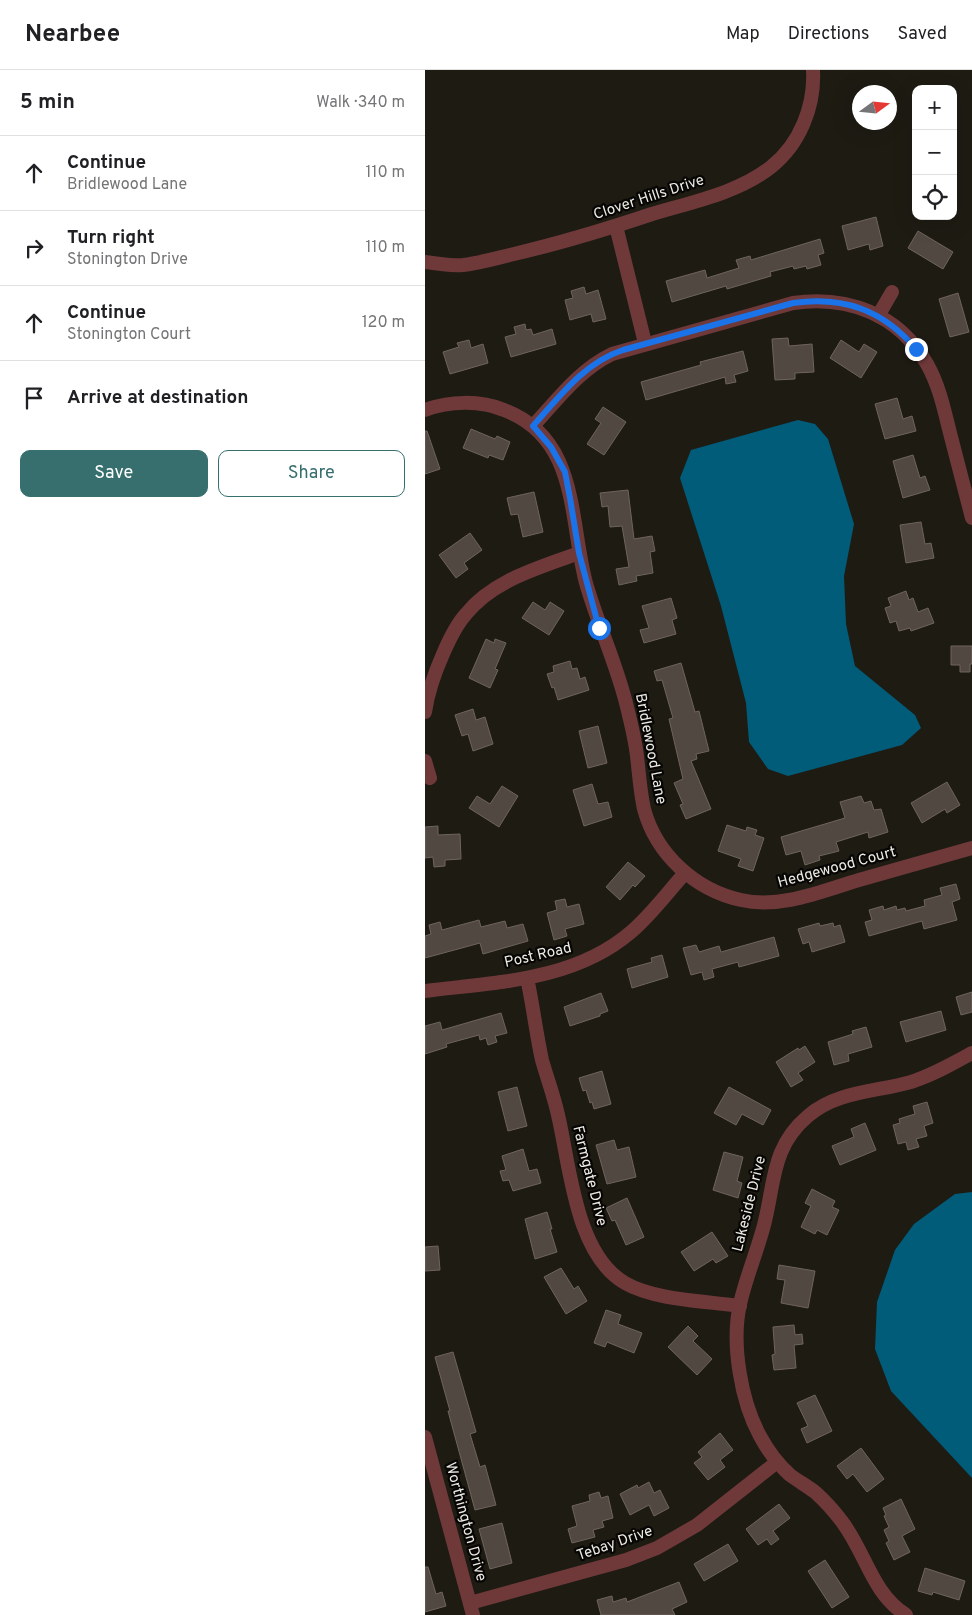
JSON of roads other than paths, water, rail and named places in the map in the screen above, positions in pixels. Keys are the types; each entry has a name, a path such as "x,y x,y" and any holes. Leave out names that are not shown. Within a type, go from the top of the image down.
{"street":[{"name":"Clover Hills Drive","path":"425,262 454,265 472,263 561,243 733,189 771,167 791,146 801,131 808,114 812,95 813,70"},
{"path":"616,226 645,343"},
{"path":"878,316 892,292"},
{"path":"533,426 587,368 612,354 645,343 793,303 813,300 837,302 890,322 904,334 926,363 933,376 943,408 972,518"},
{"name":"Bridlewood Lane","path":"425,410 440,406 480,403 496,406 513,413 533,426 551,447 565,472 579,553 599,628 618,675 627,704 645,812 657,839 671,861 685,873"},
{"path":"425,712 433,679 444,651 459,623 475,603 499,586 521,575 579,553"},
{"path":"425,760 430,778"},
{"name":"Hedgewood Court","path":"685,873 702,885 739,900 773,902 805,896 972,848"},
{"name":"Post Road","path":"425,991 527,978 568,968 610,948 644,920 685,873"},
{"name":"Farmgate Drive","path":"527,978 542,1060 558,1114 575,1196 586,1233 600,1260 618,1278 641,1290 656,1294 739,1306"},
{"name":"Lakeside Drive","path":"906,1615 885,1597 871,1575 858,1546 843,1523 814,1492 791,1476 777,1462 759,1434 745,1397 739,1370 737,1340 739,1306 764,1224 777,1162 783,1146 798,1125 817,1109 839,1097 912,1082 943,1069 972,1053"},
{"name":"Worthington Drive","path":"425,1437 472,1609"},
{"name":"Tebay Drive","path":"472,1609 626,1560 657,1548 697,1525 777,1462"}],"water":[{"path":"798,420 815,424 828,439 854,524 844,576 846,624 855,666 915,715 921,728 902,745 788,776 768,769 749,742 746,703 721,606 680,478 691,450"},
{"path":"972,1192 972,1478 891,1391 875,1349 877,1302 895,1250 914,1224 955,1194"}]}
